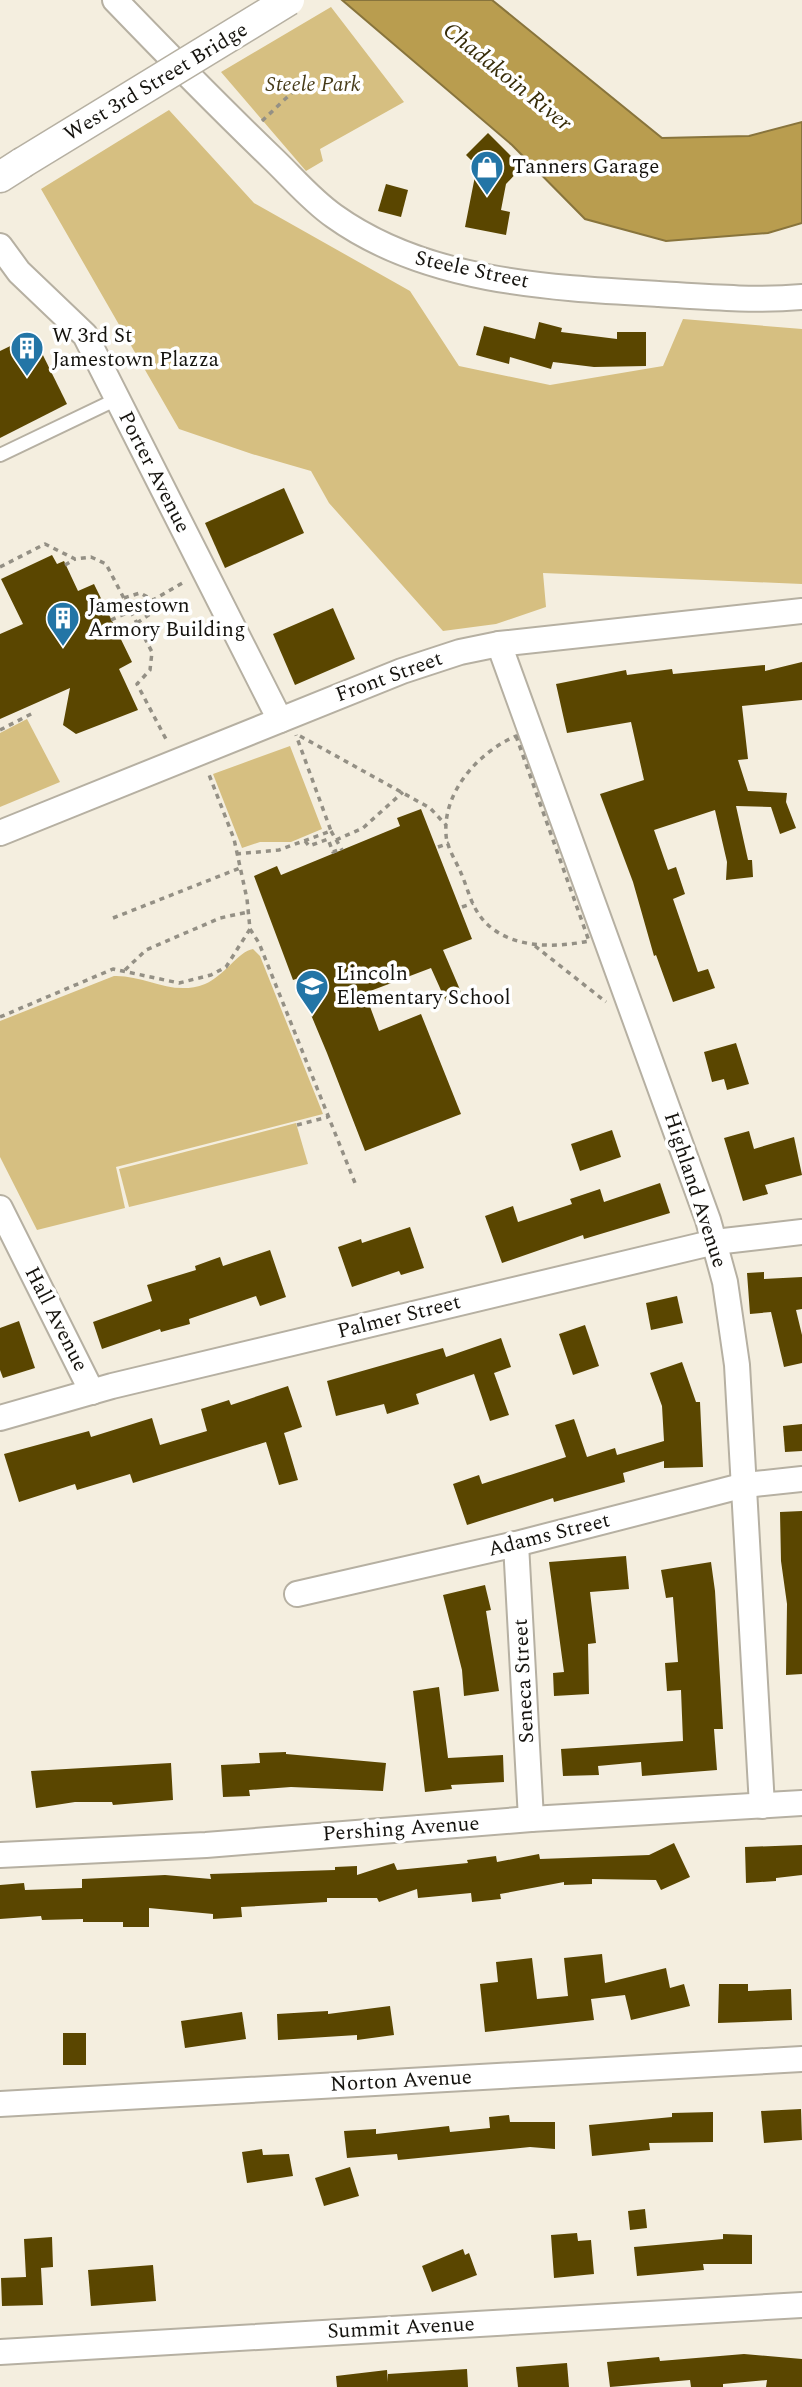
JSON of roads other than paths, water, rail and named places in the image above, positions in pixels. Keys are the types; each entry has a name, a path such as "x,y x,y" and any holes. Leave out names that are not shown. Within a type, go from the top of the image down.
{"street":[{"name":"Steele Street","path":"115,0 208,96 332,215 376,243 405,256 448,269 562,287 763,300 802,297"},
{"name":"West 3rd Street Bridge","path":"11,170 289,0"},
{"name":"Porter Avenue","path":"0,246 19,272 85,335 286,731"},
{"name":"Front Street","path":"0,833 286,731 411,668 460,652 499,644 802,611"},
{"name":"Highland Avenue","path":"499,644 715,1242 725,1282 737,1365 762,1806"},
{"name":"Hall Avenue","path":"0,1208 92,1392"},
{"name":"Palmer Street","path":"0,1418 92,1392 715,1242 802,1232"},
{"name":"Adams Street","path":"297,1594 516,1544 745,1485 802,1479"},
{"name":"Seneca Street","path":"516,1544 531,1819"},
{"name":"Pershing Avenue","path":"0,1855 206,1845 531,1819 802,1803"},
{"name":"Norton Avenue","path":"0,2104 802,2059"},
{"name":"Summit Avenue","path":"0,2352 802,2305"}],"lane":[{"path":"0,455 117,399"}],"water":[{"name":"Chadakoin River","path":"342,0 492,0 662,138 749,136 802,122 802,223 768,233 666,241 585,219 512,145"}],"place":[{"name":"Tanners Garage","path":"487,197"},
{"name":"W 3rd St Jamestown Plazza","path":"27,378"},
{"name":"Jamestown Armory Building","path":"63,648"},
{"name":"Lincoln Elementary School","path":"312,1016"}],"park label":[{"name":"Steele Park","path":"313,85"}]}
